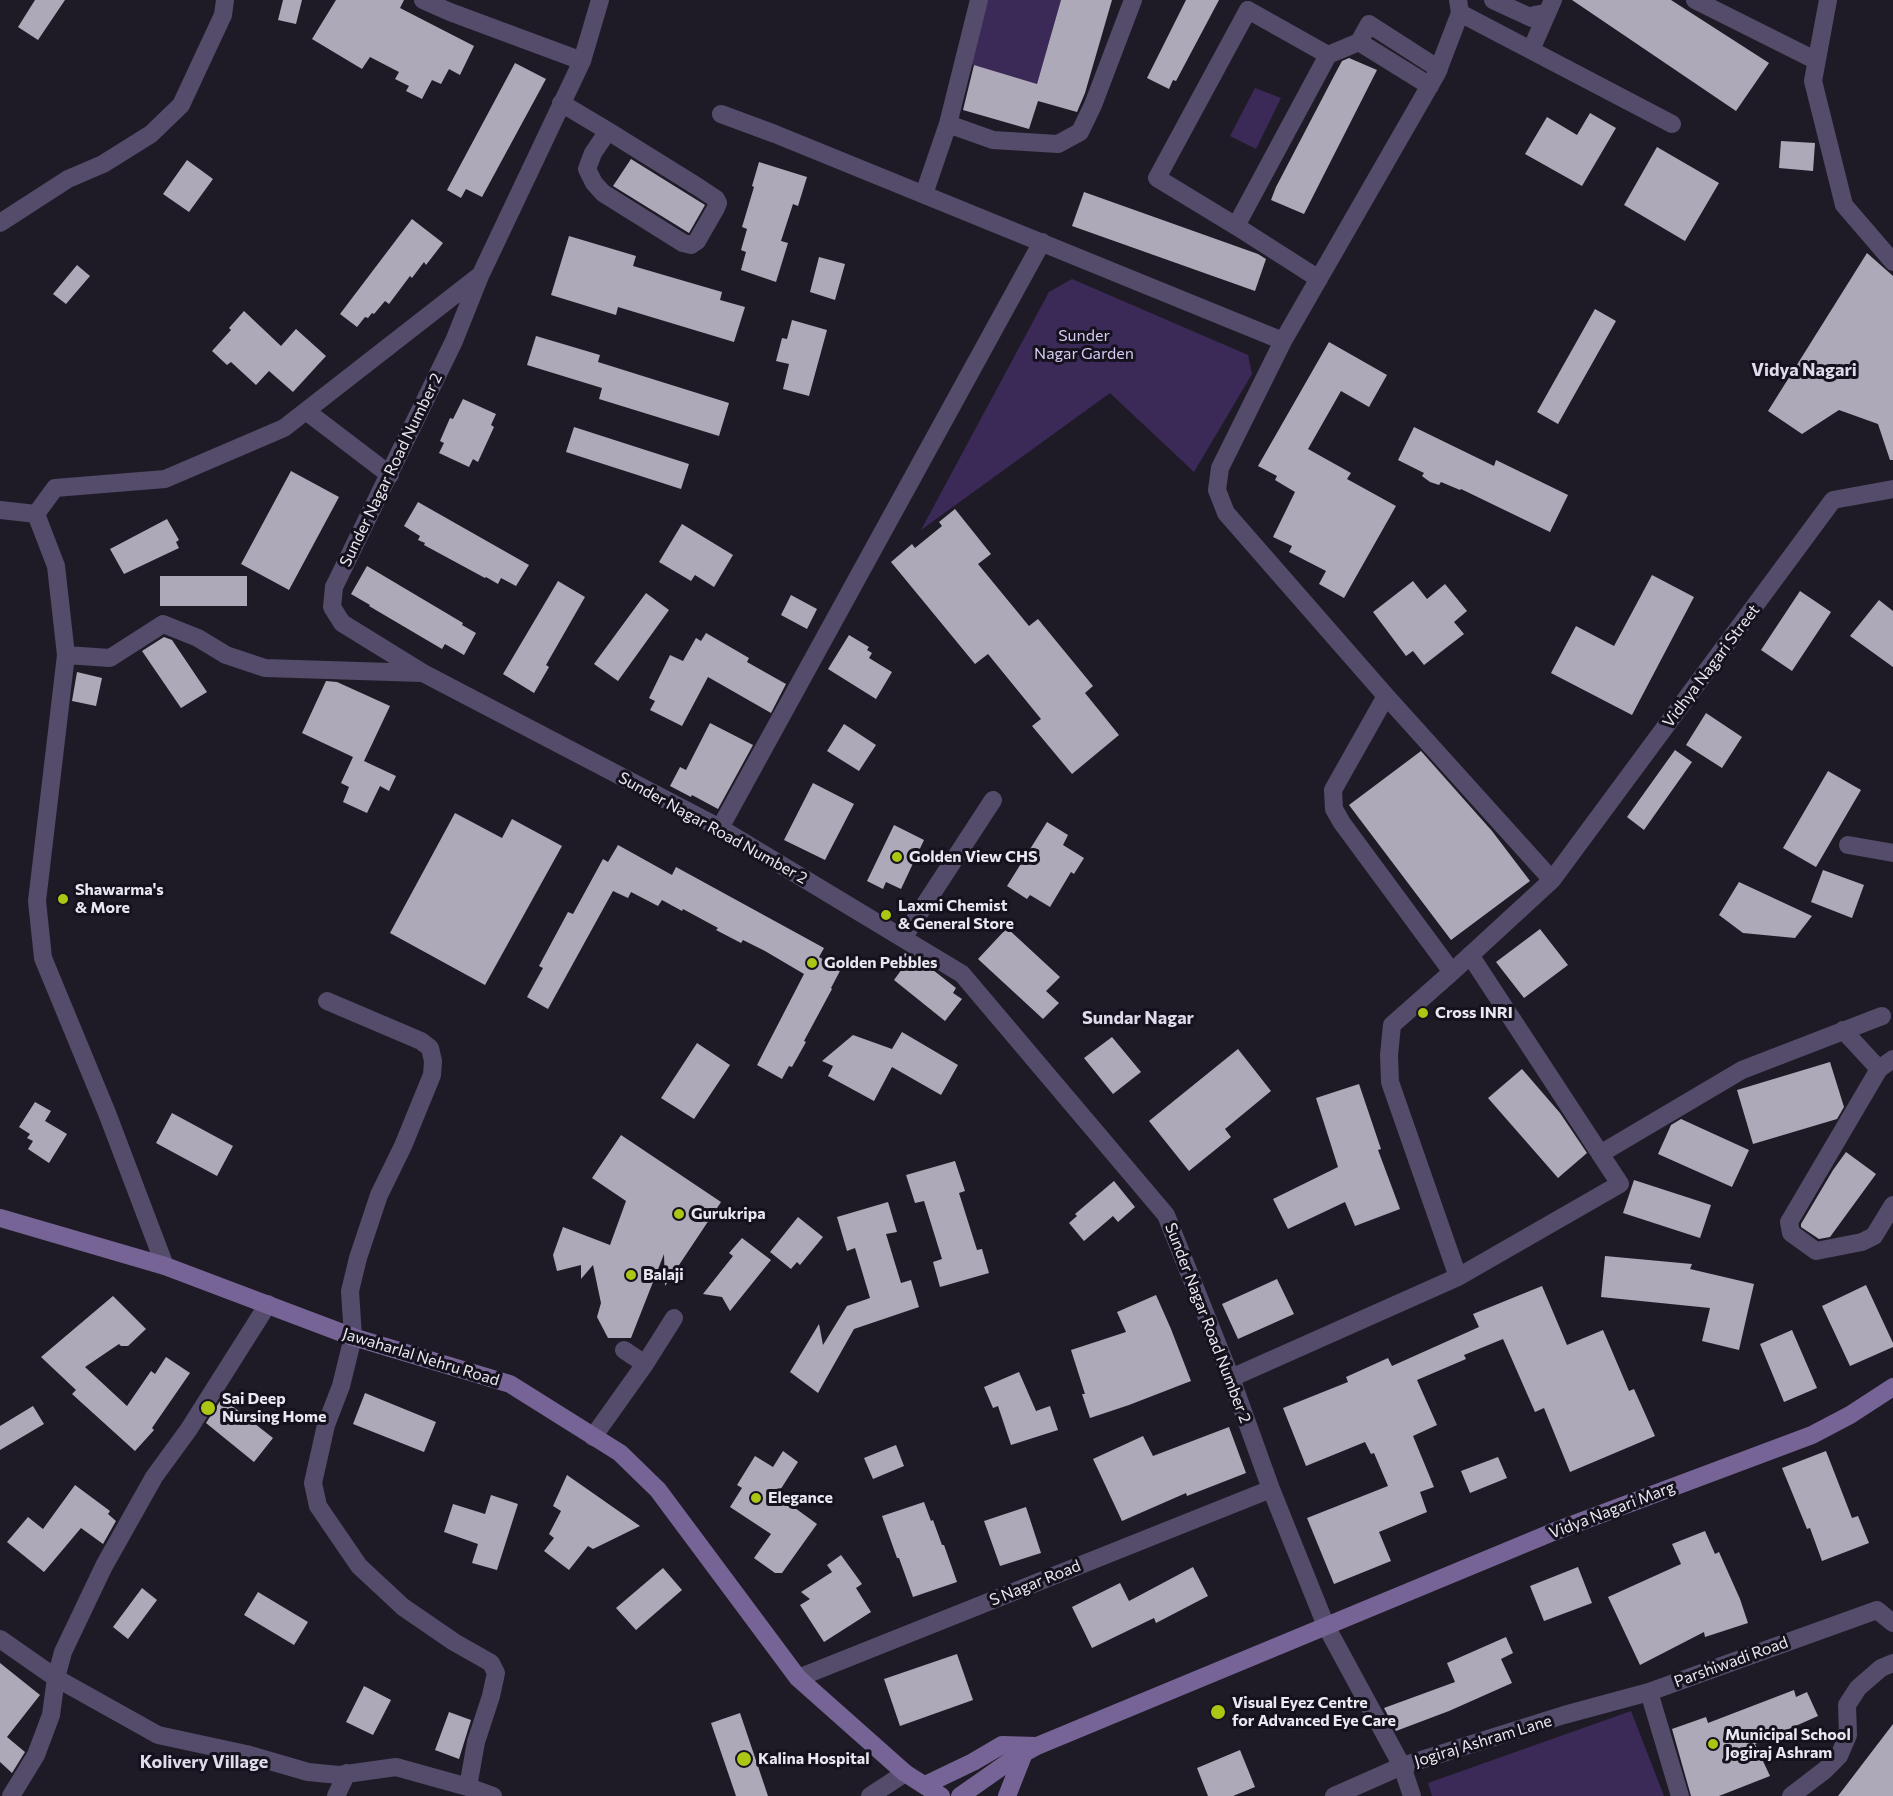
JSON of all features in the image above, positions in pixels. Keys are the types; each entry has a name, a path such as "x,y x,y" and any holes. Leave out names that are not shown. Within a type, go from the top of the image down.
{"main road":[{"name":"Jawaharlal Nehru Road","path":"0,1218 165,1266 353,1337 510,1384 620,1453 658,1490 798,1678 905,1773 940,1796"},
{"name":"Vidya Nagari Marg","path":"1031,1750 1552,1532 1812,1435 1850,1415 1893,1387"},
{"path":"925,1785 1002,1745 1031,1750"},
{"path":"960,1796 1031,1750"},
{"path":"1007,1796 1031,1750"}],"street":[{"path":"0,223 68,179 103,164 151,134 181,105 223,15 225,0"},
{"path":"423,0 582,61"},
{"name":"Sunder Nagar Road Number 2","path":"600,0 582,61 480,276 454,341 334,587 332,607 342,623 423,673 720,828 962,974 1166,1215 1326,1626 1402,1766 1412,1796"},
{"path":"924,194 948,124 980,0"},
{"path":"948,124 993,140 1058,144 1080,132 1093,105 1133,0"},
{"path":"1482,0 1464,11 1430,86 1283,341 1220,468 1217,490 1226,513 1386,696 1552,879"},
{"path":"1493,0 1532,18 1550,7"},
{"path":"1695,0 1815,60"},
{"path":"1828,0 1815,60 1813,81 1844,205 1893,262"},
{"path":"1531,50 1550,7"},
{"path":"1319,279 1157,178 1248,10 1328,55"},
{"path":"1464,11 1531,50 1672,124"},
{"path":"1236,226 1328,55 1359,42 1369,24 1439,69"},
{"path":"1359,42 1430,86"},
{"path":"561,103 608,131 716,199 716,208 697,241 691,244 683,243 603,193 594,183 587,169 593,153 608,131"},
{"path":"721,114 924,194 1283,341"},
{"path":"720,828 1042,242"},
{"path":"36,514 55,488 165,479 284,428 480,276"},
{"path":"306,411 390,475"},
{"name":"Vidhya Nagari Street","path":"1458,1277 1390,1082 1392,1024 1470,956 1552,879 1833,500 1893,489"},
{"path":"0,510 36,514"},
{"path":"36,514 56,566 66,655 37,901 43,958 107,1113 165,1266"},
{"path":"66,655 110,658 163,624 198,638 226,655 265,668 423,673"},
{"path":"1386,696 1332,790 1335,809 1342,824 1452,972"},
{"path":"903,938 993,800"},
{"path":"1848,845 1893,854"},
{"path":"1231,1378 1458,1277 1620,1184 1470,956"},
{"path":"327,1001 421,1041 430,1048 433,1061 432,1075 403,1146 379,1195 358,1258 350,1291 353,1337 340,1386 326,1425 313,1483 318,1506 359,1566 403,1607 454,1642 491,1663 496,1673 476,1742 468,1787"},
{"path":"1600,1154 1742,1070 1882,1016"},
{"path":"1843,1030 1886,1064 1789,1222 1791,1233 1816,1251 1862,1242 1874,1236 1893,1205"},
{"path":"11,1796 36,1755 51,1715 56,1678 63,1652 104,1566 154,1477 189,1429 267,1304"},
{"path":"593,1437 645,1364 674,1318"},
{"path":"624,1350 645,1364"},
{"name":"S Nagar Road","path":"798,1678 1271,1489"},
{"name":"Parshiwadi Road","path":"1564,1715 1649,1692 1877,1610 1893,1623"},
{"path":"0,1639 56,1678 158,1735 246,1754 308,1772 339,1775 396,1767 494,1796"},
{"path":"1791,1796 1839,1756 1848,1735 1847,1706 1858,1688 1881,1668 1893,1663"},
{"path":"1649,1692 1680,1796"},
{"name":"Jogiraj Ashram Lane","path":"1402,1766 1564,1715"},
{"path":"1334,1796 1402,1766"},
{"path":"336,1796 347,1773"},
{"path":"870,1796 905,1773"}],"green space":[{"path":"988,0 1061,0 1037,84 970,64"},
{"path":"1255,88 1281,98 1256,149 1230,136"},
{"name":"Sunder Nagar Garden","path":"1072,279 1248,355 1252,374 1194,472 1110,393 921,530 1049,292"},
{"path":"1631,1711 1664,1796 1432,1796 1428,1783"}],"building":[{"path":"35,0 65,0 38,40 18,27"},
{"path":"283,0 302,0 296,24 278,20"},
{"path":"336,0 404,0 400,8 474,46 460,75 449,69 441,84 432,80 422,99 406,91 409,86 395,79 399,72 370,57 362,69 312,39"},
{"path":"1061,0 1112,0 1085,93 1077,112 1038,101 1029,129 963,110 974,65 1037,84"},
{"path":"1186,0 1219,0 1176,81 1173,80 1169,89 1147,78"},
{"path":"1572,0 1671,0 1769,63 1736,111"},
{"path":"1349,58 1377,70 1304,214 1271,200 1342,61"},
{"path":"515,63 546,79 482,197 466,189 461,198 447,190"},
{"path":"1590,113 1616,128 1582,186 1525,154 1547,117 1577,135"},
{"path":"1781,141 1815,143 1813,171 1779,168"},
{"path":"1657,147 1719,183 1685,241 1624,205"},
{"path":"631,159 705,205 689,233 613,186"},
{"path":"187,160 213,179 189,212 163,194"},
{"path":"759,162 807,177 798,206 793,204 781,241 788,243 776,282 741,270 746,252 741,250 747,229 742,227"},
{"path":"1084,192 1258,254 1266,259 1255,291 1072,226"},
{"path":"412,219 443,243 426,265 424,262 412,278 410,276 389,304 385,301 374,314 372,313 368,318 365,317 357,327 340,314"},
{"path":"569,236 636,256 633,266 722,292 720,300 745,307 734,342 618,307 616,315 551,295"},
{"path":"1867,253 1893,276 1893,460 1890,460 1878,424 1839,410 1802,434 1768,411"},
{"path":"819,257 845,264 835,300 810,292"},
{"path":"77,265 90,276 66,304 53,294"},
{"path":"1595,309 1616,321 1558,424 1537,412"},
{"path":"244,311 281,346 296,329 326,356 293,392 269,371 256,385 231,362 227,365 212,351"},
{"path":"792,320 827,330 809,396 783,389 789,364 776,361 782,338 787,339"},
{"path":"536,336 600,355 598,362 729,403 719,436 599,399 602,388 527,365"},
{"path":"1329,342 1387,375 1369,407 1341,391 1308,449 1351,473 1347,479 1396,506 1344,598 1319,584 1326,571 1289,552 1292,546 1273,537 1295,492 1275,480 1277,476 1258,466"},
{"path":"463,399 496,414 491,425 494,427 478,462 473,459 469,467 439,453 444,443 440,441 450,418 453,419"},
{"path":"574,427 689,464 681,489 566,452"},
{"path":"1414,427 1494,466 1496,460 1568,495 1550,532 1461,489 1441,482 1439,485 1430,482 1422,476 1424,473 1398,460"},
{"path":"291,471 339,497 289,590 241,564"},
{"path":"418,502 529,565 516,586 501,578 498,584 485,578 418,540 420,536 404,526"},
{"path":"955,509 991,554 978,564 1029,626 1038,619 1093,686 1085,693 1119,735 1072,774 1032,726 1041,719 988,654 975,664 891,562 912,544 915,548 942,526 939,522"},
{"path":"167,519 179,540 176,542 179,548 124,574 110,549"},
{"path":"682,524 733,555 714,587 695,575 691,581 659,562"},
{"path":"367,566 476,633 464,655 445,644 442,649 351,594"},
{"path":"1652,575 1694,597 1632,715 1551,673 1576,626 1614,646"},
{"path":"160,576 247,576 247,606 160,606"},
{"path":"558,581 585,597 546,665 549,667 534,693 503,674"},
{"path":"1413,581 1427,599 1445,584 1467,611 1454,622 1464,634 1424,665 1413,651 1406,656 1373,612"},
{"path":"1800,591 1831,612 1792,671 1761,650"},
{"path":"646,593 669,610 618,681 594,664"},
{"path":"791,595 817,609 807,629 781,615"},
{"path":"1879,600 1893,611 1893,667 1850,636"},
{"path":"706,633 749,658 747,662 786,684 771,713 708,677 682,726 650,710 655,701 649,698 670,655 683,661 696,638 701,641"},
{"path":"849,635 869,647 867,650 872,653 869,658 892,672 876,699 828,669"},
{"path":"164,637 172,640 207,692 181,708 142,651"},
{"path":"77,672 102,678 96,706 72,701"},
{"path":"326,681 337,682 390,706 364,761 396,776 389,791 380,786 367,813 343,802 349,787 341,783 353,757 302,733"},
{"path":"1706,713 1742,737 1722,768 1686,745"},
{"path":"710,723 753,745 718,809 670,786 680,767 686,770"},
{"path":"844,724 876,745 859,771 827,751"},
{"path":"1675,750 1692,762 1644,830 1627,817"},
{"path":"1421,751 1492,831 1530,881 1451,940 1349,805"},
{"path":"1828,771 1861,790 1816,867 1783,848"},
{"path":"813,783 854,804 825,860 784,840"},
{"path":"455,813 502,838 512,819 562,846 485,985 390,933"},
{"path":"1047,822 1068,835 1063,845 1084,858 1074,874 1071,872 1050,907 1030,895 1027,899 1007,886"},
{"name":"Golden View CHS","path":"894,825 924,840 901,889 886,882 883,889 867,881"},
{"name":"Golden Pebbles","path":"618,845 672,875 676,867 824,948 819,957 841,969 804,1041 806,1042 792,1067 789,1066 782,1079 757,1065 804,974 765,951 743,940 741,943 716,930 718,928 662,900 658,906 631,892 628,898 613,891 548,1009 527,997 543,968 539,966 568,912 573,914 603,859 608,862"},
{"path":"1823,870 1864,885 1852,918 1811,902"},
{"path":"1739,882 1812,916 1795,938 1743,933 1719,915"},
{"path":"1007,928 1060,977 1046,991 1059,1003 1043,1019 978,959"},
{"path":"1540,929 1568,965 1524,998 1496,962"},
{"path":"905,953 933,970 956,988 953,993 962,999 945,1021 894,980 902,969 896,964"},
{"path":"902,1032 958,1065 941,1095 892,1067 874,1101 828,1076 833,1066 822,1061 853,1035 892,1049"},
{"path":"1112,1037 1141,1072 1113,1094 1084,1058"},
{"path":"697,1043 730,1065 694,1119 661,1098"},
{"path":"1238,1049 1271,1091 1225,1129 1231,1137 1189,1171 1149,1121"},
{"path":"1830,1062 1844,1107 1837,1119 1753,1144 1737,1090"},
{"path":"1522,1069 1560,1113 1587,1153 1558,1178 1488,1098"},
{"path":"1359,1084 1381,1149 1378,1150 1400,1209 1355,1226 1345,1202 1288,1229 1273,1199 1338,1167 1316,1098"},
{"path":"35,1102 51,1111 45,1121 67,1134 49,1163 28,1149 33,1141 27,1138 30,1134 19,1127"},
{"path":"172,1113 233,1146 217,1176 156,1143"},
{"path":"1681,1119 1749,1150 1732,1187 1658,1154 1671,1125"},
{"path":"621,1135 721,1202 665,1286 664,1254 631,1338 608,1338 597,1317 601,1303 593,1265 581,1279 581,1265 557,1271 553,1255 563,1227 610,1245 626,1201 592,1178"},
{"path":"1846,1152 1876,1174 1830,1237 1819,1239 1801,1227 1801,1224"},
{"path":"955,1161 965,1191 959,1193 977,1250 982,1249 989,1273 940,1287 933,1262 942,1259 924,1201 915,1203 906,1175"},
{"path":"1634,1180 1711,1205 1700,1238 1623,1213"},
{"path":"1114,1181 1135,1207 1118,1222 1113,1216 1084,1241 1069,1223 1077,1216 1075,1214"},
{"path":"888,1202 897,1232 886,1234 901,1283 911,1280 919,1307 854,1329 818,1393 790,1372 819,1324 823,1345 847,1306 870,1298 855,1248 847,1251 837,1217"},
{"path":"798,1217 823,1237 800,1265 797,1262 791,1269 770,1252"},
{"path":"742,1238 771,1260 730,1311 722,1297 703,1294 733,1256 729,1253"},
{"path":"1605,1256 1692,1264 1690,1269 1754,1284 1739,1350 1702,1341 1710,1308 1601,1297"},
{"path":"1277,1279 1294,1314 1238,1339 1222,1304"},
{"path":"1866,1285 1893,1347 1850,1366 1822,1306"},
{"path":"1542,1286 1567,1345 1603,1330 1629,1391 1634,1389 1655,1436 1570,1472 1544,1408 1535,1412 1503,1339 1464,1355 1466,1359 1417,1380 1437,1425 1413,1436 1434,1487 1420,1492 1427,1512 1379,1532 1391,1561 1334,1584 1307,1518 1388,1486 1374,1453 1371,1454 1365,1442 1306,1466 1283,1408 1348,1382 1346,1377 1388,1358 1392,1366 1479,1327 1473,1314"},
{"path":"1156,1295 1191,1381 1090,1418 1071,1350 1126,1332 1117,1312"},
{"path":"113,1296 146,1329 128,1346 119,1344 85,1367 127,1406 151,1371 155,1374 166,1357 190,1373 152,1428 154,1430 135,1451 72,1394 76,1390 41,1357"},
{"path":"1792,1330 1817,1388 1784,1402 1760,1344"},
{"path":"1019,1372 1036,1411 1050,1406 1058,1430 1011,1445 998,1406 993,1408 984,1387"},
{"path":"365,1393 436,1422 424,1452 353,1424"},
{"path":"222,1398 273,1438 254,1462 206,1423"},
{"path":"33,1406 44,1424 0,1450 0,1426"},
{"path":"1229,1427 1246,1473 1187,1496 1186,1493 1122,1521 1093,1459 1143,1436 1153,1456"},
{"path":"896,1445 904,1466 873,1479 864,1458"},
{"path":"783,1451 798,1462 777,1495 817,1524 782,1573 775,1573 754,1558 771,1534 730,1507 742,1488 737,1485 755,1456 773,1467"},
{"path":"1826,1451 1852,1518 1858,1516 1869,1543 1822,1561 1810,1528 1807,1529 1782,1468"},
{"path":"1498,1457 1507,1478 1470,1493 1461,1471"},
{"path":"567,1475 640,1526 593,1549 588,1546 569,1570 544,1551 554,1538 549,1534 561,1511 553,1506"},
{"path":"75,1485 110,1511 108,1514 116,1521 103,1544 81,1528 44,1572 7,1542 28,1517 43,1529"},
{"path":"491,1495 518,1504 497,1570 472,1563 478,1544 444,1532 453,1504 485,1514"},
{"path":"924,1502 942,1545 944,1545 957,1582 913,1597 882,1516"},
{"path":"1026,1507 1041,1553 1000,1566 984,1521"},
{"path":"1705,1531 1715,1554 1719,1552 1748,1623 1705,1637 1704,1632 1640,1665 1608,1597 1681,1564 1672,1544"},
{"path":"841,1555 862,1584 856,1588 871,1612 824,1642 800,1605 810,1599 801,1592 832,1572 827,1565"},
{"path":"1193,1567 1208,1596 1156,1623 1154,1618 1092,1648 1072,1607 1120,1583 1129,1601"},
{"path":"1578,1567 1592,1603 1544,1621 1530,1586"},
{"path":"663,1568 682,1590 636,1630 616,1608"},
{"path":"142,1588 157,1600 128,1639 113,1627"},
{"path":"258,1592 308,1622 294,1645 244,1615"},
{"path":"1506,1637 1513,1653 1501,1659 1512,1683 1396,1731 1384,1708 1455,1682 1447,1663"},
{"path":"957,1654 973,1700 900,1726 884,1679"},
{"path":"0,1663 40,1695 7,1737 25,1752 12,1773 0,1762"},
{"path":"364,1686 391,1700 373,1735 346,1722"},
{"name":"Municipal School Jogiraj Ashram","path":"1794,1690 1796,1697 1807,1692 1818,1716 1755,1744 1770,1776 1719,1796 1691,1796 1672,1729 1706,1717 1708,1723"},
{"path":"449,1712 471,1720 459,1759 435,1750"},
{"path":"740,1713 768,1796 736,1796 711,1723"},
{"path":"1893,1724 1893,1796 1838,1796"},
{"path":"1240,1750 1255,1787 1233,1796 1208,1796 1197,1768"}],"place":[{"name":"Golden View CHS","path":"897,857"},
{"name":"Shawarma's & More","path":"63,899"},
{"name":"Laxmi Chemist & General Store","path":"886,915"},
{"name":"Golden Pebbles","path":"812,963"},
{"name":"Cross INRI","path":"1423,1013"},
{"name":"Gurukripa","path":"679,1214"},
{"name":"Balaji","path":"631,1275"},
{"name":"Sai Deep Nursing Home","path":"208,1408"},
{"name":"Elegance","path":"756,1498"},
{"name":"Visual Eyez Centre for Advanced Eye Care","path":"1218,1712"},
{"name":"Municipal School Jogiraj Ashram","path":"1713,1744"},
{"name":"Kalina Hospital","path":"744,1759"}],"district":[{"name":"Vidya Nagari","path":"1804,370"},
{"name":"Sundar Nagar","path":"1138,1018"},
{"name":"Kolivery Village","path":"204,1762"}]}
